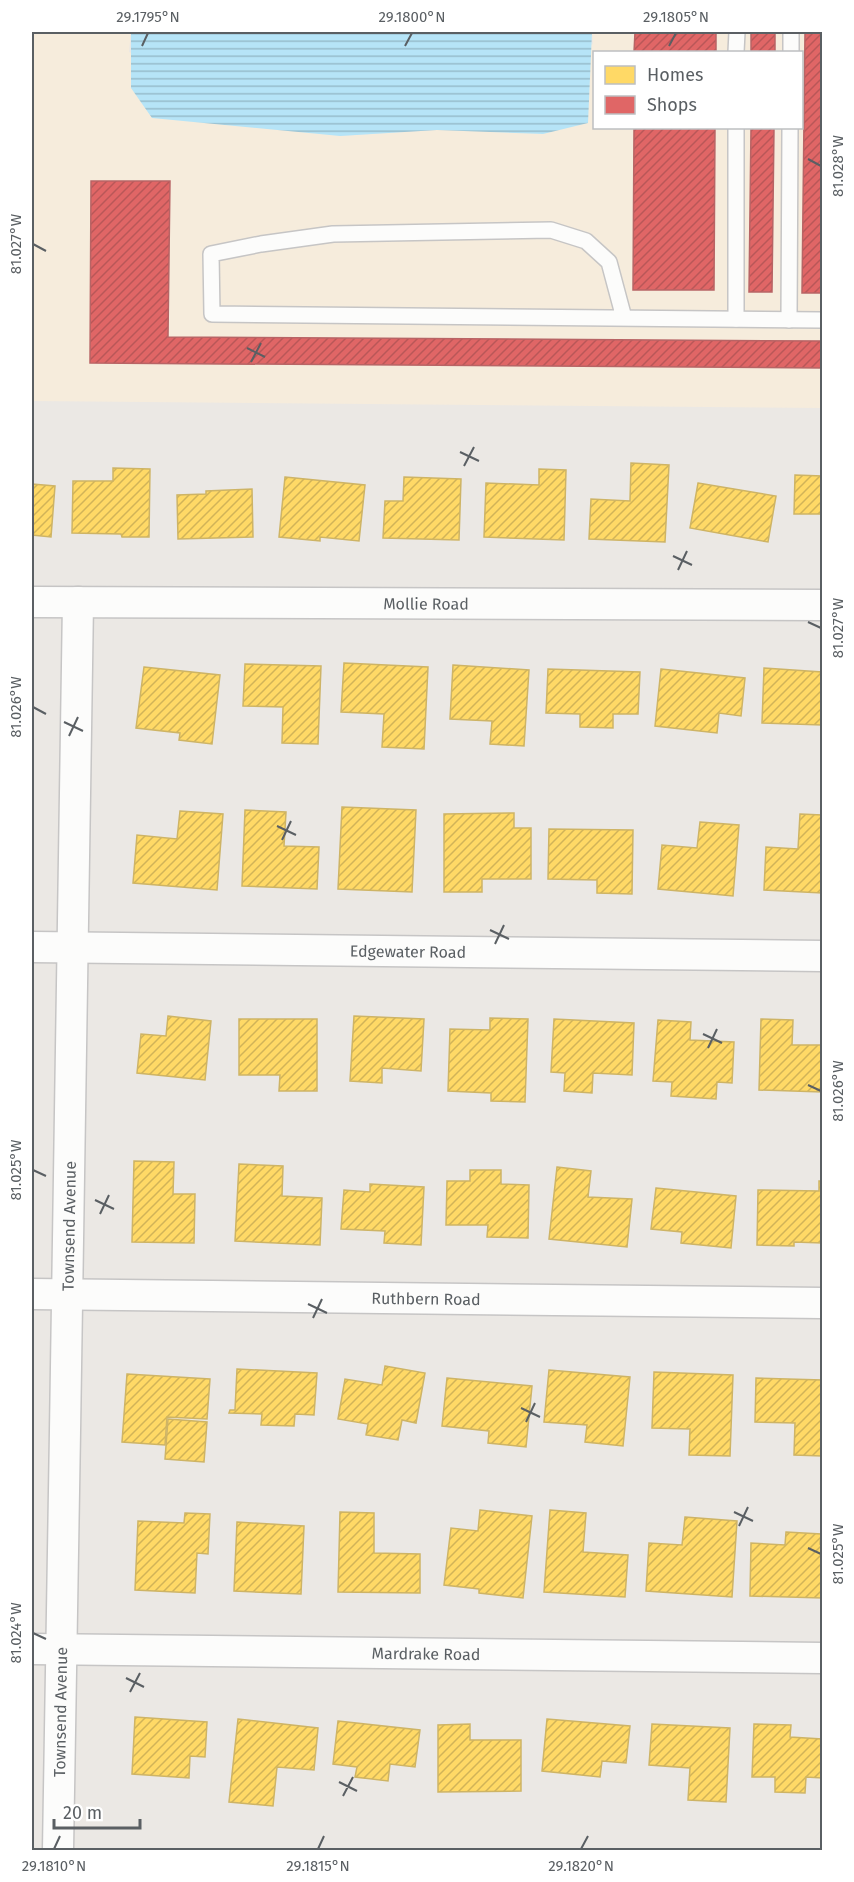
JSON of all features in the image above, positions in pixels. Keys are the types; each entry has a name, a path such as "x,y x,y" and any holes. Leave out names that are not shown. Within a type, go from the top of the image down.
{"street":[{"name":"Mollie Road","path":"32,602 822,605"},
{"name":"Townsend Avenue","path":"58,1851 46,1649 67,1294 75,948 78,602"},
{"name":"Edgewater Road","path":"32,947 822,956"},
{"name":"Ruthbern Road","path":"32,1294 822,1303"},
{"name":"Mardrake Road","path":"46,1649 822,1658"}],"lane":[{"path":"736,32 736,51"},
{"path":"791,32 791,51"},
{"path":"736,129 736,319"},
{"path":"789,320 790,129"},
{"path":"624,318 609,262 586,241 551,230 333,234 211,254 212,314 822,320"}],"shaded area":[{"path":"32,32 131,32 129,52 340,136 437,130 593,44 592,32 822,32 822,408 32,401"}],"water":[{"path":"131,32 592,32 588,123 543,134 437,130 340,136 152,118 131,88"}],"building: Homes":[{"path":"631,463 669,465 665,542 589,539 591,499 630,501"},
{"path":"113,468 150,469 149,537 72,533 73,481 113,481"},
{"path":"539,469 566,470 564,540 484,537 486,483 539,485"},
{"path":"795,475 822,476 822,514 794,514"},
{"path":"285,477 365,485 359,541 320,537 320,541 279,537"},
{"path":"404,477 461,479 459,540 383,538 385,501 403,501"},
{"path":"698,483 776,496 768,542 690,528"},
{"path":"32,484 55,486 51,537 32,535"},
{"path":"252,489 253,537 178,539 177,495"},
{"path":"344,663 428,667 424,749 382,747 384,714 341,712"},
{"path":"245,664 321,666 318,744 282,743 283,707 243,706"},
{"path":"453,665 529,670 524,746 490,744 492,721 450,719"},
{"path":"144,667 220,675 212,744 179,740 180,733 136,728"},
{"path":"764,668 822,672 822,725 762,723"},
{"path":"548,669 640,672 638,714 613,714 613,728 580,727 580,714 546,713"},
{"path":"661,669 745,678 741,716 719,713 717,733 655,726"},
{"path":"342,807 416,810 412,892 338,889"},
{"path":"245,810 286,812 284,846 319,847 317,889 242,886"},
{"path":"180,811 223,814 217,890 133,883 137,835 177,839"},
{"path":"514,813 514,828 531,828 531,879 482,879 482,892 444,892 444,814"},
{"path":"800,814 822,815 822,893 764,890 766,847 798,849"},
{"path":"700,822 739,825 733,896 658,889 662,845 697,848"},
{"path":"549,829 633,830 632,894 597,893 597,880 548,879"},
{"path":"168,1016 211,1021 205,1080 137,1073 141,1034 166,1036"},
{"path":"354,1016 424,1019 421,1071 382,1068 382,1083 350,1081"},
{"path":"490,1018 528,1019 525,1102 491,1101 491,1093 448,1091 450,1029 490,1030"},
{"path":"239,1019 317,1019 317,1091 279,1091 280,1075 239,1075"},
{"path":"554,1019 634,1023 632,1075 593,1073 592,1093 564,1091 565,1073 551,1072"},
{"path":"761,1019 793,1020 792,1045 822,1045 822,1092 759,1090"},
{"path":"658,1020 691,1022 690,1040 734,1042 732,1083 717,1082 716,1099 671,1096 672,1082 653,1081"},
{"path":"134,1161 174,1162 173,1194 195,1194 194,1243 132,1242"},
{"path":"239,1164 283,1166 282,1196 322,1198 320,1245 235,1241"},
{"path":"557,1167 591,1171 588,1197 632,1199 627,1247 549,1239"},
{"path":"470,1170 501,1170 501,1184 529,1185 528,1238 487,1237 488,1225 446,1225 447,1181 470,1181"},
{"path":"819,1181 822,1181 822,1243 794,1242 794,1246 757,1245 758,1190 819,1191"},
{"path":"370,1184 424,1187 421,1245 384,1243 385,1231 341,1229 344,1190 370,1192"},
{"path":"656,1188 736,1196 731,1248 681,1243 682,1232 651,1229"},
{"path":"385,1366 425,1373 416,1423 402,1420 398,1440 366,1435 368,1424 338,1419 345,1379 382,1385"},
{"path":"237,1369 317,1373 314,1415 295,1414 294,1426 261,1425 262,1414 229,1413 230,1410 235,1410"},
{"path":"549,1370 630,1377 623,1446 585,1442 587,1425 544,1422"},
{"path":"654,1372 733,1375 730,1456 689,1455 690,1429 652,1428"},
{"path":"127,1374 210,1379 207,1419 167,1417 165,1445 122,1442"},
{"path":"447,1378 532,1386 526,1447 488,1443 489,1431 442,1426"},
{"path":"756,1378 822,1380 822,1456 794,1455 795,1423 755,1422"},
{"path":"168,1419 207,1422 204,1462 165,1459"},
{"path":"480,1510 532,1516 523,1598 479,1593 479,1589 444,1585 451,1528 478,1531"},
{"path":"550,1510 586,1513 583,1552 628,1555 625,1597 544,1592"},
{"path":"340,1512 374,1513 374,1553 420,1554 420,1593 338,1592"},
{"path":"185,1513 210,1514 208,1554 197,1553 195,1593 135,1590 138,1521 184,1523"},
{"path":"685,1517 737,1521 732,1597 646,1591 649,1543 682,1545"},
{"path":"237,1522 304,1526 301,1594 234,1591"},
{"path":"786,1532 821,1534 822,1598 750,1596 751,1543 785,1545"},
{"path":"135,1717 207,1722 205,1757 190,1756 189,1778 132,1774"},
{"path":"238,1719 318,1728 314,1770 277,1767 273,1806 229,1802"},
{"path":"547,1719 630,1726 626,1763 602,1761 600,1777 542,1771"},
{"path":"338,1721 420,1730 415,1767 390,1764 388,1781 355,1777 357,1767 333,1764"},
{"path":"470,1724 470,1740 521,1740 521,1791 438,1792 438,1725"},
{"path":"652,1724 730,1728 726,1802 688,1800 690,1768 649,1765"},
{"path":"754,1724 791,1725 790,1737 822,1739 822,1778 806,1777 805,1793 775,1792 775,1777 752,1777"}],"building: Shops":[{"path":"635,32 716,32 716,51 634,51"},
{"path":"751,32 775,32 775,51 751,51"},
{"path":"805,32 822,32 822,293 802,293"},
{"path":"634,129 715,129 714,290 633,290"},
{"path":"751,129 774,129 772,292 749,292"},
{"path":"91,181 170,181 168,337 822,341 822,368 90,363"}]}
